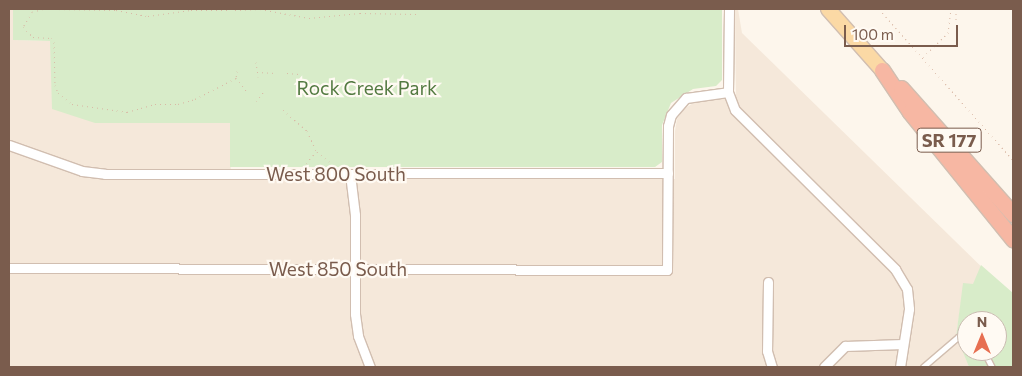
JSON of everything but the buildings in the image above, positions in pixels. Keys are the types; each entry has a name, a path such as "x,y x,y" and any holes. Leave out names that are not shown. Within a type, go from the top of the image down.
{"highway":[{"name":"SR 177","path":"882,70 917,104 1013,214"},
{"path":"882,70 910,112 1013,239"}],"main road":[{"name":"SR 177","path":"831,12 882,70"}],"street":[{"path":"729,9 728,92 742,118 902,279 907,289 909,309 900,367"},
{"path":"668,173 668,126 677,104 699,94 728,92"},
{"name":"West 800 South","path":"9,145 82,171 105,174 668,173"},
{"name":"West 850 South","path":"9,268 667,270 668,173"},
{"path":"350,174 355,216 354,269 358,336 370,367"},
{"path":"768,282 767,351 772,367"},
{"path":"824,367 845,346 903,344"}],"lane":[{"path":"923,367 957,338"}],"path":[{"path":"43,9 32,12 23,26 33,37 51,38 54,42 55,85 58,93 72,104 127,112 155,104 178,104 195,100 236,78"},
{"path":"54,9 116,10 148,16 191,10 227,10"},
{"path":"235,10 260,9 309,18 360,13 417,14"},
{"path":"879,9 1013,160"},
{"path":"923,58 948,33 951,9"},
{"path":"956,9 956,23"},
{"path":"256,62 258,77"},
{"path":"237,71 236,78 246,92"},
{"path":"257,72 276,72"},
{"path":"287,73 299,74"},
{"path":"256,102 264,91"},
{"path":"283,110 307,131 317,152 331,163"},
{"path":"306,163 317,152"}],"shaded area":[{"path":"9,9 13,9 14,40 50,41 95,123 230,123 231,178 675,179 675,131 677,119 684,109 695,102 736,97 735,9 738,9 742,33 995,280 961,303 960,311 957,311 956,337 920,367 9,367"},
{"path":"957,342 957,361 967,361 969,367 927,367"}],"green space":[{"name":"Rock Creek Park","path":"13,9 722,9 722,80 716,86 693,89 671,103 662,125 662,162 655,167 230,167 230,123 95,123 52,109 50,41 13,40"},
{"path":"981,265 1013,293 1013,367 969,367 967,361 1007,361 1007,311 959,311 963,283 973,284"},
{"path":"957,329 957,341 927,367 920,367 956,337"}]}
